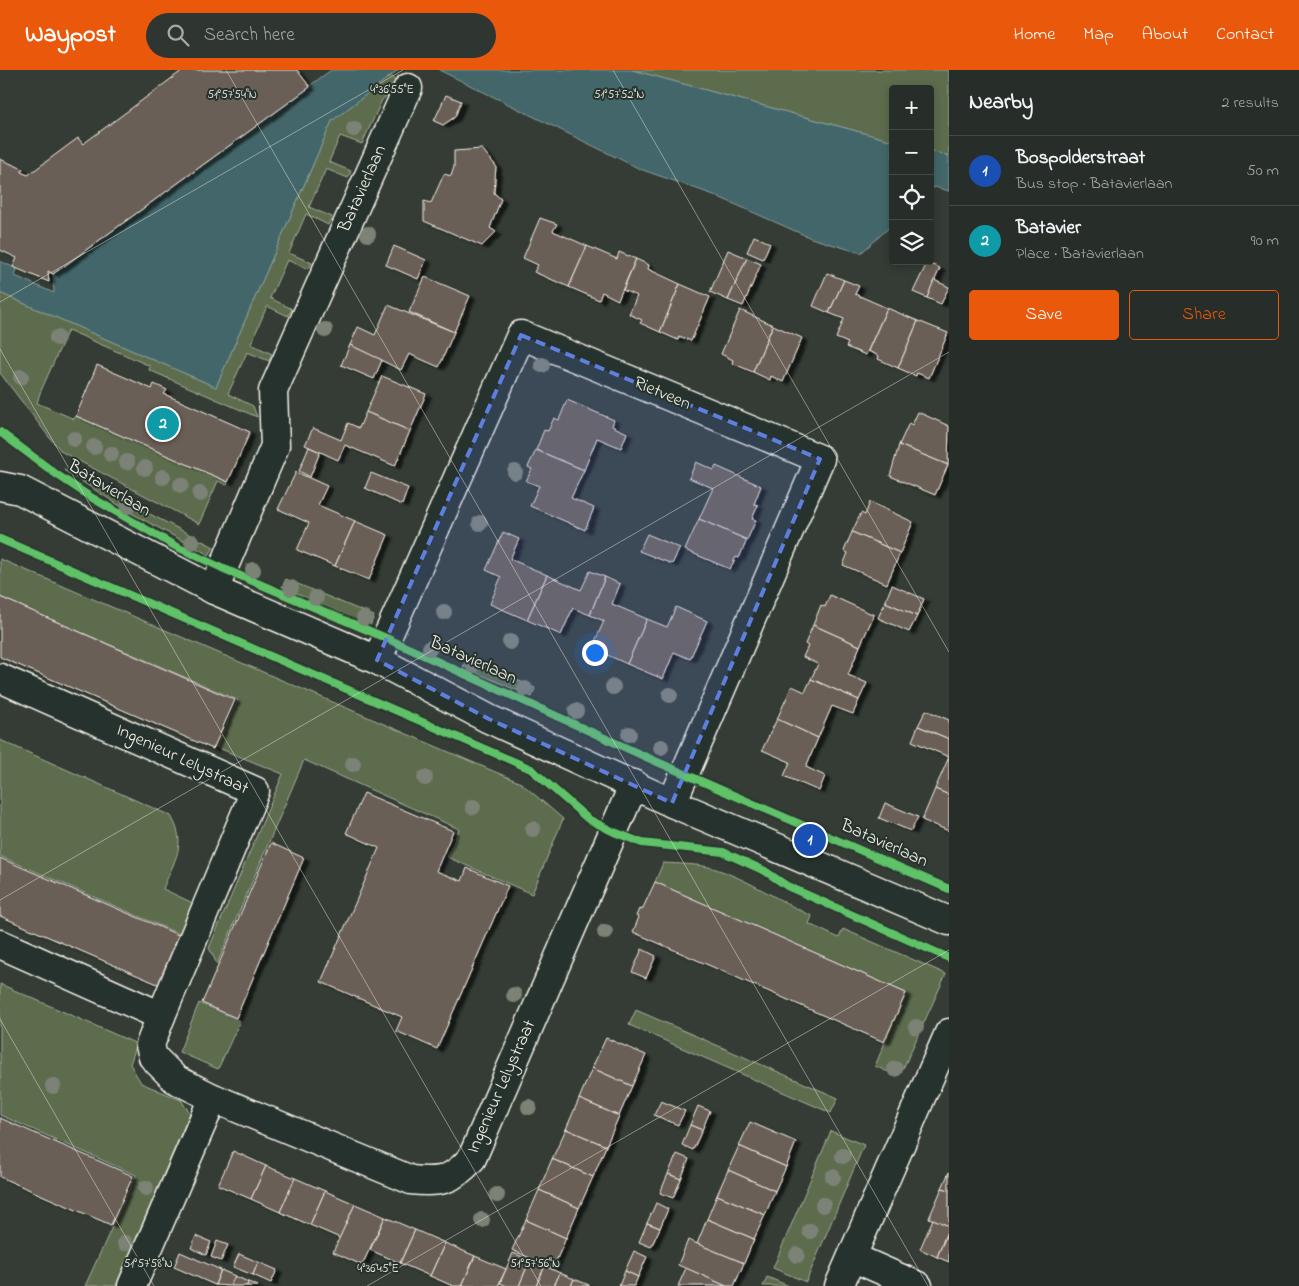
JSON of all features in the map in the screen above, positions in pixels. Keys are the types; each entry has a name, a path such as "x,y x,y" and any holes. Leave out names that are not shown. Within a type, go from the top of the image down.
{"street":[{"name":"Batavierlaan","path":"214,590 275,446 273,391 408,88"},
{"name":"Rietveen","path":"377,660 521,335 820,459 672,803"},
{"path":"0,472 10,488 214,590 377,660 489,718 672,803 949,921"},
{"name":"Ingenieur Lelystraat","path":"0,678 255,791 161,1016 150,1045 153,1058 175,1079 213,1098 411,1180 431,1182 447,1179 461,1171 472,1158 634,784"},
{"path":"0,944 161,1016"},
{"path":"839,1286 949,1033"},
{"path":"132,1286 213,1098"},
{"path":"852,1256 918,1286"}],"highlighted area":[{"path":"521,335 820,459 672,803 489,719 377,660"}],"green space":[{"path":"632,70 949,70 949,156 934,152 934,85 889,85 889,140"},
{"path":"391,75 398,86 382,100 362,144 340,136 329,162 351,171 348,178 326,169 309,207 332,217 328,225 306,214 289,253 312,263 308,269 287,260 270,298 292,309 288,316 267,306 251,344 272,354 269,361 247,352 228,394 253,406 257,417 149,370 150,366 68,330 40,393 37,403 74,419 76,416 228,482 227,485 218,481 199,524 62,452 0,373 0,293 216,387 332,121"},
{"path":"64,470 214,547 209,555 131,513"},
{"path":"0,559 521,783 563,819 532,894 447,857 459,829 304,760 217,964 209,948 283,774 216,747 238,700 0,597"},
{"path":"286,579 374,616 370,626 282,587"},
{"path":"467,658 535,688 532,697 463,667"},
{"path":"0,740 171,816 176,826 179,844 175,861 163,889 197,905 184,936 0,856"},
{"path":"663,863 701,866 726,873 812,916 809,924 839,938 843,929 946,974 901,1073 886,1071 875,1066 906,993 655,882"},
{"path":"0,984 137,1044 130,1064 141,1083 181,1100 190,1113 116,1286 85,1286 136,1175 0,1115"},
{"path":"199,1003 240,1021 218,1069 179,1052"},
{"path":"636,1010 838,1098 831,1113 629,1025"},
{"path":"831,1131 864,1145 806,1282 773,1268"},
{"path":"767,1277 789,1286 763,1286"}],"water":[{"path":"331,70 398,70 332,121 216,387 0,293 0,261 17,269 15,276 54,293 53,274"},
{"path":"439,70 632,70 889,140 889,228 861,253 811,238 714,195 640,169"},
{"path":"934,152 949,156 949,191 935,187"}],"building":[{"path":"183,70 297,70 310,87 53,274 48,271 49,282 13,267 17,258 0,250 0,159 23,169 21,172 28,175 78,138 83,144"},
{"path":"446,95 461,101 455,117 443,125 434,121"},
{"path":"482,149 496,166 494,193 501,199 490,228 496,232 482,246 424,221 424,201 431,203 444,174 451,176 454,167 454,151"},
{"path":"540,218 557,224 553,231 587,246 569,287 534,272 538,265 523,258"},
{"path":"754,236 770,243 763,259 747,252"},
{"path":"394,246 426,260 418,279 386,265"},
{"path":"587,246 617,259 619,252 636,259 618,300 602,292 599,300 569,287"},
{"path":"728,250 747,258 728,300 710,292"},
{"path":"747,258 761,264 743,306 728,300"},
{"path":"636,259 649,265 648,269 680,284 660,332 640,323 642,320 629,314 637,296 623,290"},
{"path":"926,265 940,268 927,298 913,292"},
{"path":"827,273 844,280 829,313 813,306"},
{"path":"425,277 470,296 454,332 409,312"},
{"path":"844,280 859,286 855,294 887,308 866,355 846,347 848,343 836,338 844,319 829,313"},
{"path":"934,280 949,287 941,304 927,298"},
{"path":"680,284 710,297 691,341 679,336 678,340 660,332"},
{"path":"388,305 454,332 439,367 409,354 401,370 350,345 358,327 375,335"},
{"path":"887,308 918,321 898,368 878,359 879,356 868,351"},
{"path":"740,310 773,325 753,372 732,363 733,360 721,354"},
{"path":"918,321 948,333 929,378 917,373 916,376 898,368"},
{"path":"773,325 802,338 783,382 771,376 770,380 753,372"},
{"path":"350,345 382,360 374,379 341,365"},
{"path":"97,365 152,389 154,384 167,390 164,394 250,432 228,482 76,416"},
{"path":"382,376 426,394 410,431 366,412"},
{"path":"567,400 614,420 612,426 627,433 621,448 597,438 584,470 536,450 544,430 548,431 554,418 559,420"},
{"path":"366,412 410,431 395,466 345,445 338,460 305,445 313,428 341,440 348,423 359,428"},
{"path":"918,412 949,426 948,465 899,445 909,423 912,425"},
{"path":"899,445 948,465 935,495 890,476"},
{"path":"309,447 320,452 310,477 299,471"},
{"path":"536,450 584,470 571,498 594,508 585,530 530,506 539,486 526,481 532,469 528,467"},
{"path":"696,462 714,470 716,466 761,486 754,504 758,505 752,519 756,520 747,540 699,519 713,488 689,478"},
{"path":"296,472 327,486 318,505 355,521 335,566 297,550 309,523 278,509"},
{"path":"371,473 408,488 402,505 365,488"},
{"path":"870,502 913,522 900,553 852,532 861,513 865,515"},
{"path":"699,519 747,540 739,558 736,557 730,569 685,550"},
{"path":"355,521 388,535 369,580 335,566"},
{"path":"503,532 519,539 510,559 547,575 527,620 490,604 501,577 486,570"},
{"path":"852,532 900,553 887,584 843,565 848,553 844,551"},
{"path":"647,534 680,548 672,564 639,551"},
{"path":"590,571 605,577 590,615 573,608 561,635 527,620 547,575 581,590"},
{"path":"605,577 620,584 612,604 647,619 627,664 592,648 604,621 590,615"},
{"path":"892,585 924,599 917,616 885,602"},
{"path":"830,595 874,615 860,646 813,625 821,605 825,607"},
{"path":"0,597 235,700 213,749 0,657"},
{"path":"885,602 917,616 909,632 878,618"},
{"path":"676,607 707,621 690,659 674,652 663,679 627,664 647,619 667,627"},
{"path":"813,625 860,646 848,675 867,683 859,700 811,679 818,664 803,657 808,646 805,644"},
{"path":"811,679 859,700 853,714 832,706 818,738 777,719 792,686 805,692"},
{"path":"926,710 949,720 949,739 918,726"},
{"path":"777,719 818,738 806,767 825,776 819,791 784,776 790,762 762,750"},
{"path":"918,726 949,739 949,757 912,741"},
{"path":"949,757 949,795 935,789"},
{"path":"935,789 949,795 949,831 922,820"},
{"path":"364,793 453,831 436,871 462,881 467,868 508,886 437,1049 396,1031 402,1017 321,982 379,848 346,833"},
{"path":"885,803 918,817 911,831 879,818"},
{"path":"271,843 304,858 236,1018 202,1003"},
{"path":"0,858 183,937 162,986 0,916"},
{"path":"655,882 906,993 884,1042 633,932 639,917 636,916 639,909 642,910"},
{"path":"642,949 656,956 646,978 632,972"},
{"path":"606,1038 646,1055 632,1086 592,1068"},
{"path":"592,1068 632,1086 619,1116 579,1099"},
{"path":"579,1099 619,1116 606,1146 566,1129"},
{"path":"661,1101 685,1111 678,1125 654,1115"},
{"path":"698,1106 710,1111 702,1130 690,1125"},
{"path":"0,1118 133,1176 111,1225 0,1177"},
{"path":"750,1122 796,1142 786,1167 739,1146"},
{"path":"690,1125 702,1130 693,1150 682,1145"},
{"path":"566,1129 606,1146 593,1177 552,1159"},
{"path":"739,1146 786,1167 775,1191 728,1170"},
{"path":"233,1151 266,1166 251,1199 218,1185"},
{"path":"677,1154 689,1159 681,1179 668,1174"},
{"path":"552,1159 593,1177 579,1208 539,1190"},
{"path":"266,1166 295,1178 280,1212 251,1199"},
{"path":"728,1170 775,1191 765,1215 717,1195"},
{"path":"949,1172 949,1190 942,1188"},
{"path":"668,1174 681,1179 673,1198 660,1193"},
{"path":"295,1178 325,1191 310,1225 280,1212"},
{"path":"942,1188 949,1190 949,1226 929,1218"},
{"path":"539,1190 579,1208 566,1238 526,1220"},
{"path":"325,1191 355,1204 340,1238 310,1225"},
{"path":"717,1195 765,1215 754,1239 707,1219"},
{"path":"656,1203 668,1209 660,1228 647,1223"},
{"path":"355,1204 385,1217 362,1265 333,1252"},
{"path":"385,1217 415,1230 400,1263 370,1250"},
{"path":"707,1219 754,1239 744,1263 697,1244"},
{"path":"933,1219 949,1226 937,1257 920,1249"},
{"path":"526,1220 566,1238 553,1268 512,1250"},
{"path":"647,1223 660,1228 651,1247 639,1242"},
{"path":"949,1229 949,1262 937,1257"},
{"path":"415,1230 445,1243 430,1276 400,1263"},
{"path":"196,1236 211,1242 206,1255 191,1248"},
{"path":"688,1240 744,1263 734,1286 726,1286 678,1265"},
{"path":"217,1241 228,1245 221,1261 211,1257"},
{"path":"445,1243 475,1256 462,1286 453,1286 430,1276"},
{"path":"634,1251 647,1257 638,1277 625,1271"},
{"path":"180,1252 221,1270 215,1285 174,1267"},
{"path":"513,1253 530,1260 519,1286 507,1286 500,1283"},
{"path":"239,1254 258,1262 253,1275 233,1267"},
{"path":"475,1256 506,1269 498,1286 462,1286"},
{"path":"530,1260 545,1266 536,1286 519,1286"},
{"path":"258,1262 277,1270 271,1283 253,1275"},
{"path":"545,1266 560,1273 554,1286 536,1286"},
{"path":"686,1268 726,1286 678,1286"},
{"path":"221,1270 235,1276 230,1286 215,1285"},
{"path":"625,1271 638,1277 634,1286 619,1286"},
{"path":"560,1273 574,1279 571,1286 554,1286"},
{"path":"235,1276 248,1282 247,1286 230,1286"},
{"path":"574,1279 589,1285 589,1286 571,1286"},
{"path":"248,1282 258,1286 247,1286"}],"cycle path":[{"path":"0,432 89,496 175,546 386,638 646,757 949,889"},
{"path":"0,539 531,769 588,819 614,832 642,843 723,852 765,871 787,886 949,958"}],"place":[{"name":"Batavier","path":"163,424"},
{"name":"Bospolderstraat","path":"810,840"}]}
